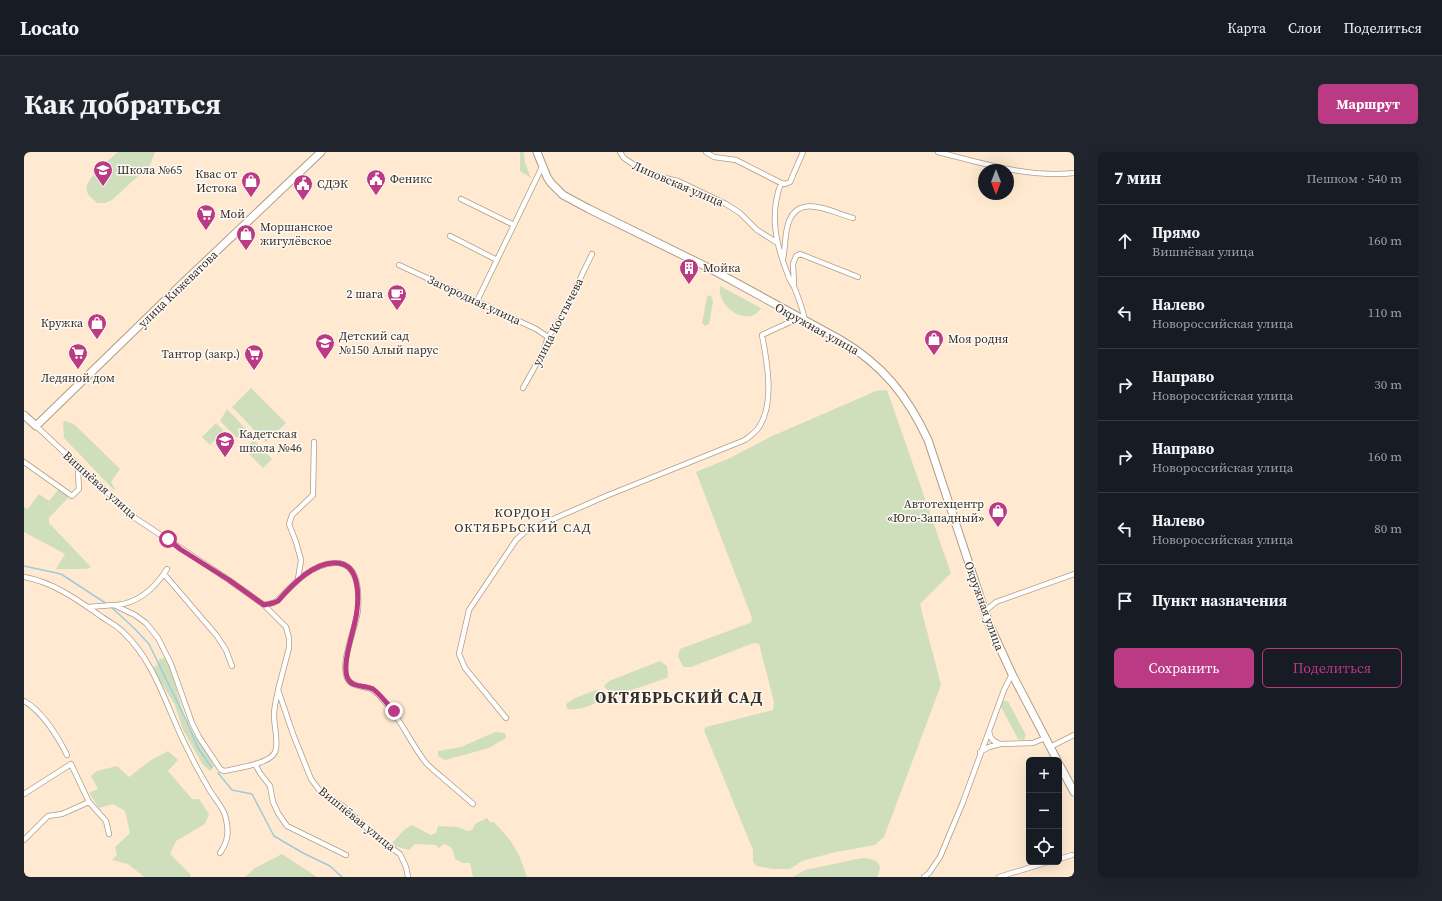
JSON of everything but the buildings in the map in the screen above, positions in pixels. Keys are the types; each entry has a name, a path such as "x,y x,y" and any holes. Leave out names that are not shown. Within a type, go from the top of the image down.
{"main road":[{"name":"улица Кижеватова","path":"36,426 184,282 321,152"},
{"name":"Окружная улица","path":"537,152 542,167 551,183 563,194 589,209 711,270 855,348 876,365 893,382 918,418 928,440 984,612 1012,674 1055,757"},
{"name":"Вишнёвая улица","path":"24,415 36,426"},
{"path":"1062,770 1074,792"}],"street":[{"name":"Липовская улица","path":"620,152 624,158 640,169 657,176 678,181 726,204 740,213 757,230 776,242"},
{"path":"706,152 714,157 736,160 785,184 790,182 803,152"},
{"path":"938,152 1001,168 1046,173 1074,173"},
{"path":"477,301 542,167"},
{"path":"781,183 776,200 774,220 776,242 788,276 802,307 805,321"},
{"path":"461,199 514,225"},
{"path":"783,260 787,228 794,212 798,208 803,206 813,207 853,218"},
{"path":"450,236 497,260"},
{"name":"улица Костычева","path":"523,388 543,352 548,337 562,316 592,254"},
{"path":"794,288 793,264 796,256 800,254 858,277"},
{"name":"Загородная улица","path":"399,265 536,329 548,337"},
{"path":"506,718 465,668 459,654 469,610 516,540 526,531 745,440 759,428 767,409 768,383 762,335 790,322 796,316"},
{"name":"Вишнёвая улица","path":"36,426 135,518 264,605 286,627 289,638 289,648 278,690 293,734 311,779 320,791 343,806 380,840 400,854 406,867 408,877"},
{"path":"298,578 301,560 296,542 288,524 292,515 313,495 314,442"},
{"path":"24,462 72,496 79,489 78,472 81,468"},
{"path":"264,605 278,601 298,578 329,562 340,563 350,567 357,583 358,610 346,657 345,670 347,679 356,685 373,689 394,711 408,738 428,765 473,804"},
{"path":"88,607 114,605 131,602 138,599 145,594 167,569"},
{"path":"164,574 217,636 226,650 232,666"},
{"path":"984,612 996,602 1074,574"},
{"path":"24,577 44,582 59,589 88,607 123,632 138,648 166,700 180,735 224,814 227,837 225,845 220,853"},
{"path":"114,605 141,618 158,638 171,664 192,723 218,768 224,771 255,764 270,758 275,753 277,747 274,715 278,690"},
{"path":"924,877 929,873 940,858 988,730 1012,674"},
{"path":"24,701 44,718 62,745 66,755"},
{"path":"988,730 994,741 1000,744"},
{"path":"1050,747 1074,735"},
{"path":"980,752 989,747 1000,744 1033,743 1045,738"},
{"path":"24,794 71,764 89,802 106,821 109,834"},
{"path":"255,764 270,786 273,802 278,813 287,826 346,855"},
{"path":"24,840 48,816 62,814 89,802"},
{"path":"1062,858 1072,855"},
{"path":"999,877 1038,865"}],"green space":[{"path":"118,152 155,152 150,165 112,200 105,203 97,203 88,194 88,183 102,165"},
{"path":"520,152 524,152 525,163 531,178 520,171"},
{"path":"720,286 761,308 756,314 749,316 742,316 734,313 723,301 720,294"},
{"path":"709,295 712,297 713,302 709,324 705,326 702,323 707,297"},
{"path":"251,388 286,423 266,442 232,407"},
{"path":"887,390 951,573 920,604 941,685 884,837 875,845 836,852 802,861 790,869 772,869 757,866 753,862 753,850 704,730 706,727 773,710 774,702 759,644 754,643 691,667 683,667 678,656 680,649 747,624 751,622 752,618 696,472 730,458 770,437 876,391"},
{"path":"227,409 246,429 237,438 220,421"},
{"path":"65,421 74,424 120,469 111,482 115,489 114,490 64,438 63,423"},
{"path":"216,423 224,431 210,445 202,437"},
{"path":"254,440 272,459 263,468 244,449"},
{"path":"59,489 67,495 68,498 49,518 49,523 91,567 86,569 56,569 65,554 24,532 24,507 28,509 39,494 49,501"},
{"path":"165,658 186,720 214,766 210,771 203,765 183,730 175,705 154,671 154,667 159,664 159,659"},
{"path":"660,661 667,666 667,678 620,694 609,692 604,686 609,681"},
{"path":"596,690 603,694 603,699 586,707 567,709 566,704 575,698"},
{"path":"1003,701 1007,701 1009,703 1026,735 1024,740 1018,739 1001,707"},
{"path":"495,732 505,733 506,738 489,748 445,760 438,756 438,751 461,747"},
{"path":"168,751 178,760 168,771 192,799 199,799 209,814 205,824 176,841 170,854 191,875 190,877 144,877 128,864 112,860 117,855 115,847 130,833 125,811 113,804 99,808 89,793 98,789 91,776 97,771 117,766 129,777 151,760"},
{"path":"487,818 490,822 494,822 510,840 519,855 527,877 473,877 470,863 463,863 455,859 452,849 444,844 439,848 436,845 415,844 409,850 390,845 405,829 412,825 431,835 436,833 438,826 458,827 468,831 472,830 475,824"},
{"path":"282,854 317,877 245,877 255,868"},
{"path":"862,858 875,860 877,862 880,868 877,877 793,877 805,870"}],"waterway":[{"path":"24,566 61,574 107,604"},
{"path":"111,607 149,644 198,748 212,768"},
{"path":"218,773 232,790 252,794 274,836 303,853 330,866 342,877"}],"place":[{"name":"Школа №65","path":"103,187"},
{"name":"Феникс","path":"376,196"},
{"name":"Квас от Истока","path":"251,198"},
{"name":"СДЭК","path":"303,201"},
{"name":"Мой","path":"206,231"},
{"name":"Моршанское жигулёвское","path":"246,251"},
{"name":"Мойка","path":"689,285"},
{"name":"2 шага","path":"397,311"},
{"name":"Кружка","path":"97,340"},
{"name":"Моя родня","path":"934,356"},
{"name":"Детский сад №150 Алый парус","path":"325,360"},
{"name":"Ледяной дом","path":"78,370"},
{"name":"Тантор (закр.)","path":"254,371"},
{"name":"Кадетская школа №46","path":"225,458"},
{"name":"Автотехцентр «Юго-Западный»","path":"998,528"}],"district":[{"name":"КОРДОН ОКТЯБРЬСКИЙ САД","path":"523,520"},
{"name":"ОКТЯБРЬСКИЙ САД","path":"679,697"}],"route":[{"path":"168,539 180,549 229,580 264,605 278,601 298,578 329,562 340,563 350,567 357,583 358,610 346,657 345,670 347,679 356,685 373,689 394,711"}]}
